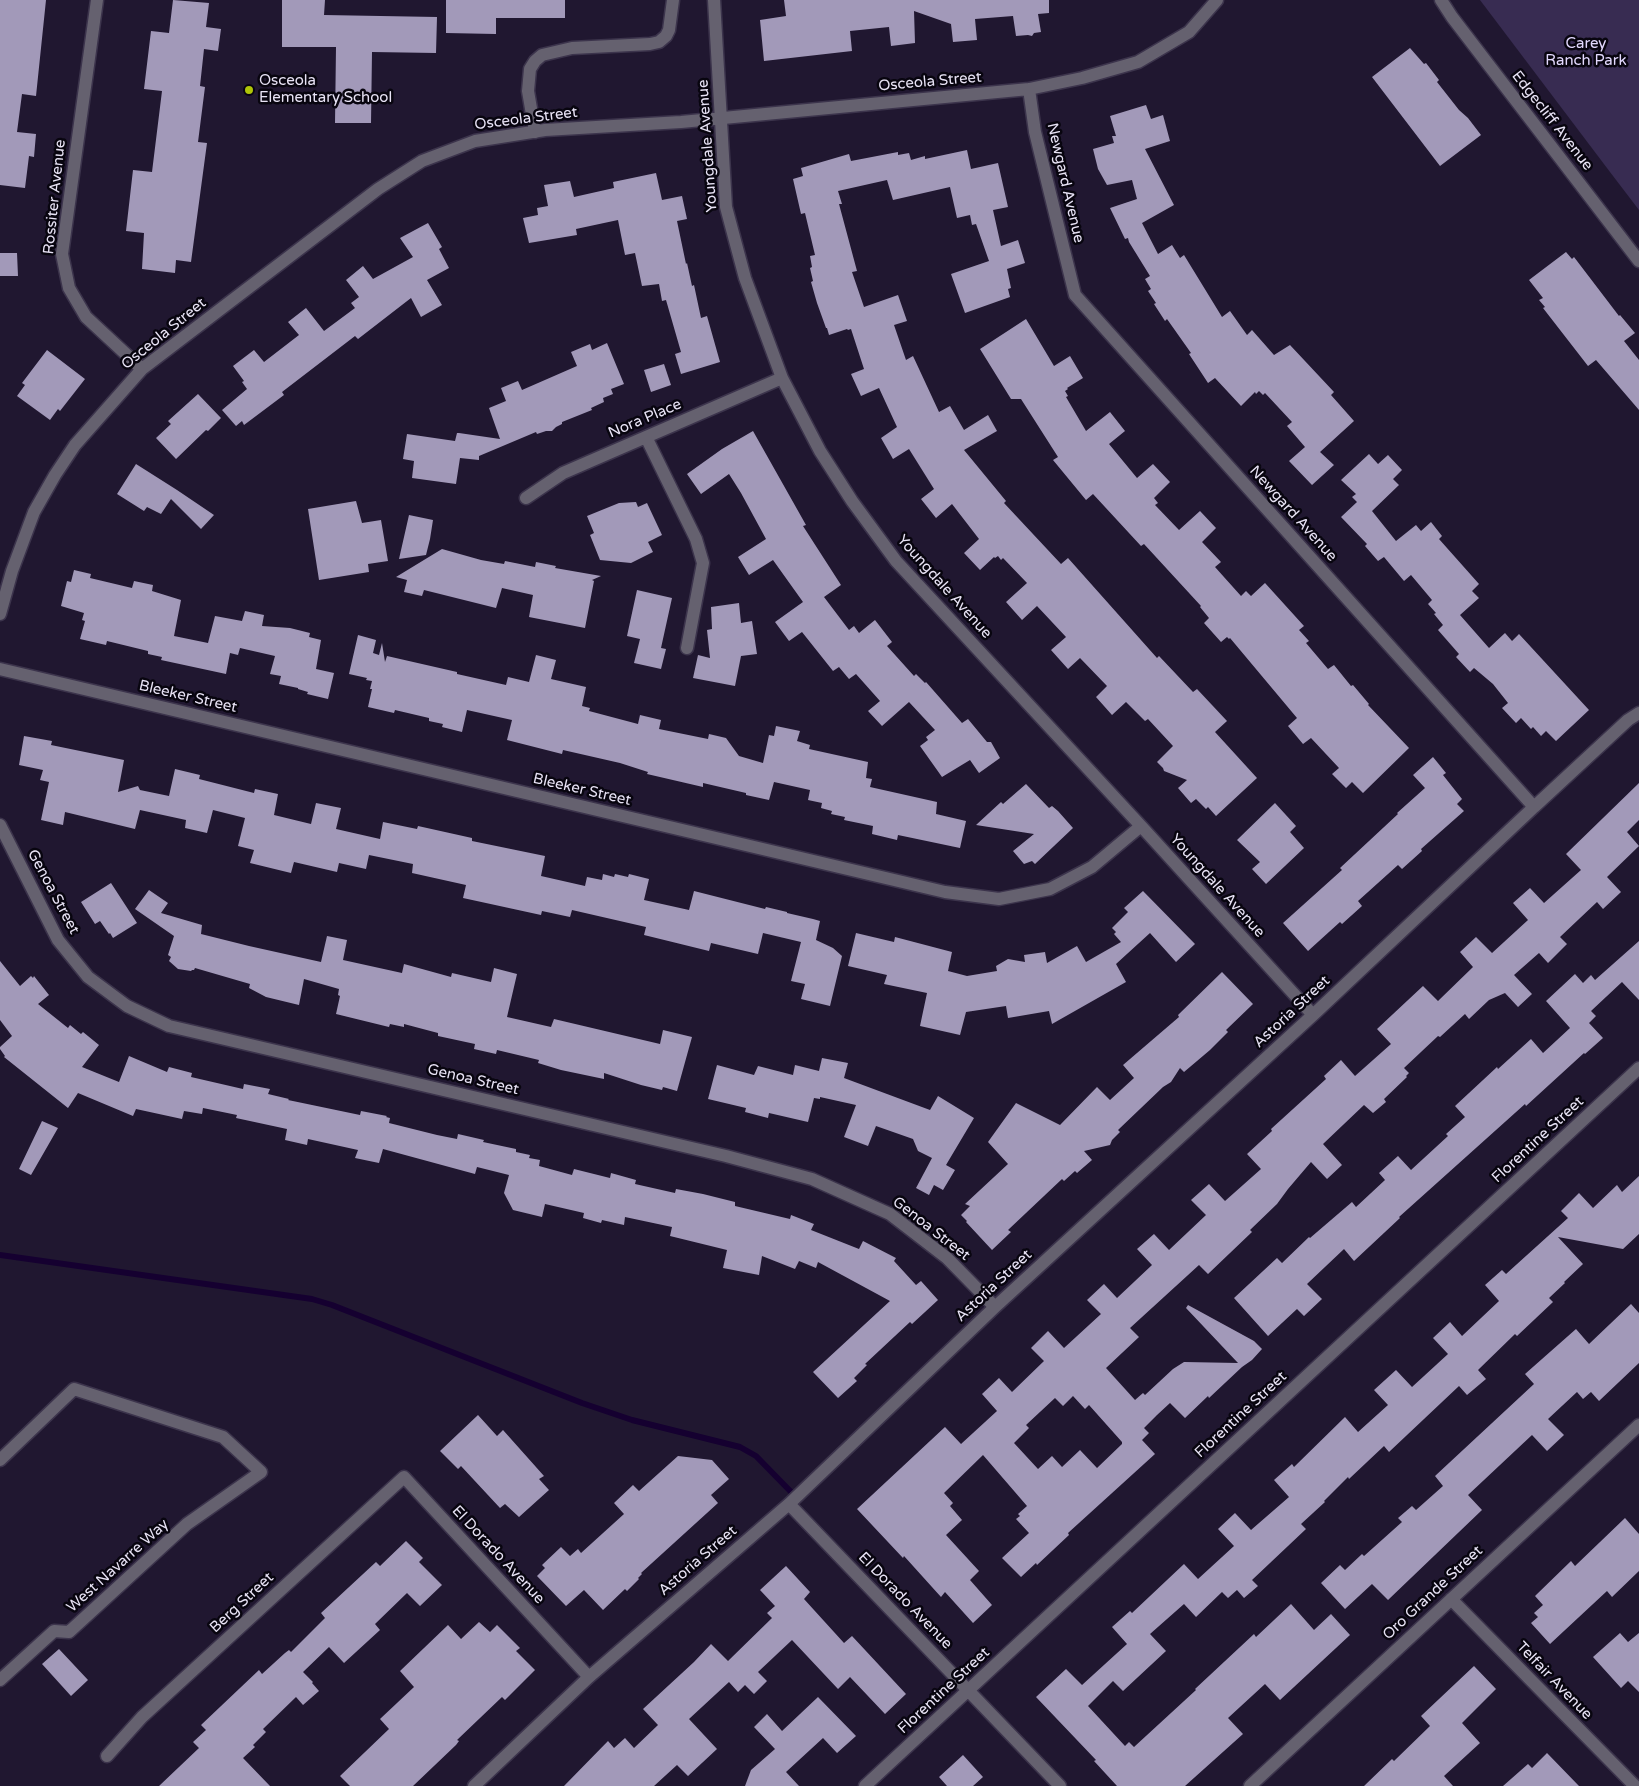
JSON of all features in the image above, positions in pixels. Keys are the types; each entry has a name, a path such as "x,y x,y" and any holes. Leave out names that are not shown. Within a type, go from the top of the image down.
{"street":[{"name":"Rossiter Avenue","path":"97,0 62,254 69,288 86,317 142,369"},
{"path":"534,132 528,91 530,69 535,61 542,55 572,48 659,42 666,36 669,30 673,0"},
{"name":"Youngdale Avenue","path":"714,0 726,207 745,278 782,378 820,451 852,501 896,562 1313,1015"},
{"name":"Osceola Street","path":"0,614 12,571 34,512 55,475 75,445 142,369 378,189 422,161 475,141 534,132 722,118 1029,89 1082,78 1138,62 1189,32 1217,0"},
{"name":"Edgecliff Avenue","path":"1440,0 1639,261"},
{"name":"Newgard Avenue","path":"1029,89 1035,132 1075,295 1534,807"},
{"name":"Nora Place","path":"526,498 563,473 782,378"},
{"path":"646,437 696,540 703,563 688,648"},
{"name":"Bleeker Street","path":"0,669 945,892 999,899 1050,889 1092,867 1141,826"},
{"path":"1534,807 1628,720 1639,713"},
{"name":"Astoria Street","path":"474,1786 589,1677 789,1504 995,1307 1313,1015 1534,807"},
{"name":"Genoa Street","path":"0,825 58,940 88,977 127,1006 169,1026 726,1156 812,1179 890,1214 947,1258 995,1307"},
{"name":"Florentine Street","path":"865,1786 1639,1068"},
{"name":"West Navarre Way","path":"0,1460 74,1389 222,1437 261,1472 187,1524 70,1632 54,1631 0,1680"},
{"name":"Oro Grande Street","path":"1250,1786 1639,1425"},
{"name":"El Dorado Avenue","path":"404,1477 589,1677"},
{"name":"Berg Street","path":"107,1756 142,1717 404,1477"},
{"name":"El Dorado Avenue","path":"789,1504 1060,1786"},
{"name":"Telfair Avenue","path":"1451,1599 1635,1786"}],"green space":[{"name":"Carey Ranch Park","path":"1480,0 1639,0 1639,210 1610,172"}],"building":[{"path":"0,0 46,0 36,96 22,94 17,132 36,134 34,157 29,156 25,188 0,185"},
{"path":"173,0 209,3 206,27 221,29 218,51 204,49 200,86 205,87 198,142 207,143 191,262 176,260 175,273 142,269 144,233 126,231 133,170 152,172 162,91 144,89 151,31 169,33"},
{"path":"282,0 325,0 324,15 437,17 436,53 372,52 371,123 335,123 336,47 282,47"},
{"path":"446,0 565,0 565,18 496,18 496,34 446,33"},
{"path":"784,0 1049,0 1049,13 1038,14 1041,32 1034,33 1032,36 1016,36 1013,16 975,19 977,40 953,42 951,24 914,11 915,43 891,46 889,27 850,31 852,51 764,61 760,20 786,16"},
{"path":"1410,48 1424,64 1426,63 1439,80 1437,82 1481,135 1440,166 1372,77"},
{"path":"1146,105 1151,119 1163,115 1170,141 1145,149 1174,205 1142,223 1158,254 1172,245 1180,258 1184,255 1222,317 1230,311 1247,335 1252,330 1274,355 1290,345 1334,392 1331,395 1354,421 1320,452 1334,465 1312,485 1289,461 1305,447 1287,426 1292,422 1265,393 1263,395 1259,391 1256,394 1255,392 1241,406 1215,378 1208,383 1189,354 1191,353 1154,304 1156,303 1148,291 1151,289 1145,279 1150,276 1128,238 1125,239 1110,208 1137,199 1132,180 1107,185 1098,169 1093,149 1114,143 1112,136 1116,136 1110,116"},
{"path":"967,150 971,169 998,163 1008,207 993,210 1001,246 1018,240 1025,263 1007,269 1011,288 1008,289 1010,297 965,313 951,274 989,261 976,224 972,225 970,215 957,218 950,187 893,200 887,180 838,191 842,204 839,204 857,271 852,272 864,307 898,295 907,321 894,325 906,360 913,356 939,412 950,406 964,430 988,415 997,431 964,450 1006,501 1004,503 1061,564 1068,558 1157,658 1159,656 1193,692 1197,689 1227,721 1215,732 1257,778 1216,816 1208,807 1206,809 1196,799 1191,803 1178,788 1187,780 1164,771 1157,762 1173,746 1148,719 1145,721 1126,702 1112,715 1096,697 1107,686 1080,658 1068,669 1051,650 1066,637 1037,606 1022,620 1006,602 1027,583 1003,558 1001,560 998,556 994,557 980,570 964,553 979,539 952,504 936,518 921,499 934,489 909,449 893,459 881,438 897,427 879,388 861,396 851,374 864,369 851,329 829,335 826,328 811,282 813,281 810,256 815,255 805,213 801,214 793,179 803,176 801,168 849,154 851,161 898,152 898,155 909,153 911,160"},
{"path":"656,173 662,200 682,196 687,219 677,221 686,264 692,286 694,285 701,318 707,316 720,362 681,374 675,354 681,352 666,300 662,301 659,284 642,286 635,253 625,255 618,220 576,229 577,235 529,243 523,218 538,215 537,208 548,206 544,185 570,181 574,197 614,188 613,182"},
{"path":"428,223 442,247 439,249 449,268 427,280 442,305 421,317 411,298 358,339 355,336 282,392 284,395 244,425 242,421 236,426 222,410 247,389 242,382 244,381 233,366 254,350 264,362 299,335 288,322 306,308 324,331 355,308 351,303 359,297 346,280 363,266 373,279 413,257 400,238"},
{"path":"1566,252 1572,259 1574,257 1619,316 1635,333 1624,341 1639,360 1639,410 1596,360 1588,366 1543,308 1545,307 1539,300 1543,298 1529,280"},
{"path":"0,253 17,253 18,276 0,276"},
{"path":"1026,319 1054,366 1070,356 1083,378 1065,391 1068,396 1066,397 1086,431 1110,412 1125,431 1109,444 1137,478 1153,464 1170,482 1154,498 1158,503 1155,505 1179,530 1200,511 1216,528 1202,542 1221,562 1215,567 1241,596 1246,591 1251,596 1265,583 1304,626 1299,630 1309,641 1306,643 1328,669 1334,665 1351,686 1353,685 1368,705 1409,748 1363,793 1352,782 1346,788 1332,774 1339,768 1311,738 1303,744 1288,726 1297,718 1230,638 1227,637 1221,642 1204,623 1209,618 1201,606 1144,544 1141,546 1093,494 1086,500 1053,460 1058,457 1021,399 1011,399 980,349"},
{"path":"607,343 624,384 611,389 613,394 603,398 604,402 591,408 592,410 562,422 552,431 537,434 536,432 479,456 479,460 460,458 456,484 412,478 414,461 403,459 407,434 455,441 457,433 500,439 489,408 506,401 501,388 518,381 522,390 577,366 571,352 590,344 592,350"},
{"path":"47,350 85,379 60,411 58,409 50,420 17,396 25,385 22,383"},
{"path":"664,364 671,385 651,392 644,370"},
{"path":"198,394 221,418 176,459 156,438 171,424 168,421"},
{"path":"753,431 806,525 803,526 841,585 824,597 849,630 854,626 859,633 875,620 892,642 887,646 914,676 916,674 926,682 962,723 968,719 987,742 991,742 1000,758 979,773 970,760 942,777 920,746 928,740 926,737 935,730 909,702 882,726 868,711 880,701 856,674 849,679 839,667 833,671 802,632 789,641 775,622 803,602 773,560 749,575 738,557 766,539 741,493 729,474 701,494 687,474 722,449"},
{"path":"1369,454 1378,464 1388,455 1402,470 1393,479 1399,485 1372,511 1396,541 1416,525 1421,531 1431,522 1442,536 1439,539 1479,584 1472,591 1479,598 1460,615 1489,648 1505,633 1512,641 1519,634 1589,710 1556,741 1546,731 1541,736 1521,718 1516,723 1502,708 1508,703 1493,684 1474,668 1470,672 1456,657 1459,654 1438,630 1443,625 1428,604 1432,600 1411,575 1404,581 1384,557 1378,561 1365,546 1367,544 1341,517 1357,502 1352,497 1356,494 1341,480"},
{"path":"136,464 214,515 201,529 171,499 161,514 147,507 144,511 117,494"},
{"path":"356,501 362,523 381,520 388,561 368,564 369,572 319,580 308,509"},
{"path":"636,502 638,507 647,503 662,535 648,542 653,552 631,563 600,560 590,535 594,533 587,516 619,503"},
{"path":"409,515 433,520 430,539 426,555 399,559"},
{"path":"442,549 481,560 504,564 505,561 535,567 536,562 556,566 555,568 601,576 592,580 594,581 585,628 529,617 533,595 502,588 496,608 424,590 422,596 404,592 407,580 396,577"},
{"path":"74,570 91,574 90,578 132,588 134,581 153,585 152,591 181,600 174,636 208,643 215,616 242,621 245,611 264,615 262,626 290,628 310,633 309,637 321,640 316,669 334,673 328,699 307,694 308,692 298,688 279,684 281,676 270,674 275,656 240,648 238,655 230,653 226,674 161,660 162,657 148,654 148,651 107,641 106,645 80,639 85,621 82,620 84,613 61,606 67,581 71,582"},
{"path":"637,590 672,598 661,648 666,649 661,669 634,663 640,639 627,636"},
{"path":"739,603 741,623 752,621 757,654 741,656 735,686 693,678 698,655 710,658 707,630 712,629 711,607"},
{"path":"358,635 376,640 373,653 379,655 382,643 385,662 387,656 506,685 508,677 529,682 536,655 556,660 551,679 586,687 582,706 590,708 589,711 638,724 640,715 661,720 659,729 708,739 709,734 726,738 739,756 763,763 769,735 774,736 776,726 800,731 797,741 810,745 809,749 868,762 866,778 872,779 870,787 937,802 936,814 966,821 960,848 898,835 897,840 872,834 873,826 844,820 845,817 831,814 832,811 821,808 822,803 808,800 810,790 774,782 769,800 703,783 703,787 647,774 648,772 620,763 563,750 562,754 507,740 512,720 467,710 462,732 442,727 443,724 429,721 429,718 395,710 394,713 368,707 372,681 349,674"},
{"path":"24,736 52,741 51,745 124,760 118,792 138,786 140,790 169,796 175,769 200,775 199,779 254,793 255,789 278,794 274,815 311,824 316,803 341,808 336,829 380,839 383,822 417,829 418,826 472,838 472,841 545,856 541,876 585,886 587,877 602,880 603,874 614,877 615,874 628,877 629,874 649,879 644,900 689,910 694,891 820,921 816,940 833,948 842,956 830,1006 801,999 805,984 791,981 801,942 763,933 758,954 711,943 709,951 644,935 646,927 572,910 570,917 542,911 541,915 463,898 466,885 412,873 413,864 369,855 366,869 339,863 337,872 294,862 291,873 250,863 254,850 238,846 245,818 213,810 207,833 185,828 186,820 140,810 135,829 65,812 63,825 41,820 49,782 40,780 43,770 19,765"},
{"path":"1433,757 1446,773 1443,775 1462,799 1457,804 1464,811 1421,849 1422,851 1402,869 1398,865 1358,901 1362,906 1342,924 1340,922 1308,951 1283,923 1342,870 1340,868 1425,788 1413,775"},
{"path":"1639,783 1639,820 1627,832 1639,846 1607,877 1621,892 1603,909 1597,902 1560,937 1567,944 1548,963 1539,953 1514,975 1532,994 1518,1007 1505,993 1489,1000 1469,1019 1465,1014 1440,1037 1438,1036 1404,1068 1409,1073 1407,1077 1384,1099 1386,1102 1373,1113 1364,1105 1323,1144 1342,1165 1327,1179 1311,1162 1277,1204 1250,1230 1252,1232 1208,1274 1199,1265 1130,1328 1139,1337 1106,1368 1135,1400 1143,1393 1145,1395 1173,1369 1184,1362 1238,1363 1186,1308 1188,1305 1254,1341 1262,1349 1252,1360 1209,1398 1208,1396 1185,1418 1170,1403 1157,1415 1144,1428 1149,1433 1142,1440 1155,1454 1068,1533 1069,1535 1037,1565 1036,1563 1021,1577 1002,1558 1029,1533 1016,1519 1020,1516 1018,1514 1027,1506 983,1455 944,1493 953,1503 950,1506 962,1520 946,1535 979,1571 970,1580 992,1605 973,1623 945,1592 941,1597 904,1556 903,1558 857,1509 945,1427 961,1444 997,1411 982,1394 999,1378 1012,1392 1044,1361 1031,1348 1048,1331 1064,1348 1101,1314 1087,1300 1104,1284 1117,1298 1152,1265 1137,1249 1154,1234 1169,1250 1206,1215 1191,1200 1209,1184 1225,1201 1261,1169 1247,1154 1272,1131 1271,1129 1326,1079 1324,1076 1341,1060 1355,1076 1391,1044 1377,1029 1423,986 1438,1001 1473,967 1460,952 1476,937 1492,953 1528,920 1513,903 1530,888 1544,903 1581,870 1566,854","holes":["1073,1396 1085,1409 1089,1405 1122,1442 1097,1468 1080,1450 1062,1467 1052,1456 1038,1469 1014,1443 1029,1428 1026,1425 1055,1398 1063,1406"]},
{"path":"1026,784 1049,808 1052,806 1058,811 1073,828 1035,864 1032,861 1024,864 1013,851 1034,834 976,825 1001,802 1003,804"},
{"path":"1275,803 1296,826 1290,832 1304,848 1266,884 1252,869 1260,862 1237,840"},
{"path":"111,883 137,923 113,938 100,921 95,924 81,902"},
{"path":"149,890 168,903 161,913 202,925 201,934 249,946 321,962 327,936 347,940 343,960 402,973 404,964 451,977 452,973 491,982 494,968 517,974 507,1017 551,1027 554,1019 660,1044 663,1030 692,1037 677,1091 663,1087 662,1090 641,1085 604,1073 604,1079 561,1070 538,1063 539,1060 497,1050 496,1054 474,1049 475,1044 438,1036 438,1033 404,1024 404,1027 390,1024 389,1027 336,1014 340,996 338,995 339,989 304,979 299,1005 266,997 249,988 250,984 195,968 191,971 178,969 169,961 171,957 168,955 174,936 135,909"},
{"path":"1143,891 1195,944 1176,962 1150,933 1116,964 1126,982 1052,1024 1049,1011 1008,1018 1006,1006 966,1012 960,1035 920,1026 927,993 884,984 887,975 848,966 856,933 894,942 895,937 952,952 948,971 967,976 997,971 996,966 1008,959 1025,962 1024,955 1045,952 1047,963 1077,946 1086,962 1121,942 1114,934 1116,932 1112,928 1128,912 1124,908"},
{"path":"1639,941 1639,1000 1622,982 1591,1011 1596,1016 1589,1023 1603,1038 1526,1106 1525,1104 1399,1217 1354,1261 1344,1249 1307,1284 1322,1299 1304,1316 1297,1309 1268,1336 1234,1298 1277,1258 1282,1263 1309,1237 1352,1202 1356,1207 1385,1180 1379,1173 1398,1156 1411,1170 1448,1136 1446,1134 1465,1117 1455,1106 1497,1067 1498,1069 1531,1039 1543,1053 1570,1028 1546,1001 1575,974 1583,983 1591,975 1595,980"},
{"path":"0,961 20,986 31,976 33,978 34,976 49,995 38,1004 68,1028 70,1025 81,1034 83,1032 99,1045 82,1067 119,1082 129,1056 167,1072 169,1067 192,1073 191,1077 243,1089 244,1084 270,1089 268,1094 288,1100 360,1115 361,1111 387,1116 390,1118 389,1123 437,1135 457,1139 458,1134 484,1140 483,1142 516,1149 516,1152 530,1155 529,1158 540,1160 539,1166 572,1175 574,1169 610,1178 611,1173 636,1180 635,1184 675,1193 676,1189 703,1194 735,1202 735,1206 790,1219 791,1215 814,1224 811,1230 859,1249 863,1241 896,1258 894,1261 916,1285 921,1281 938,1300 912,1324 910,1322 865,1364 867,1365 854,1378 857,1381 838,1398 813,1372 890,1301 818,1262 816,1268 799,1261 795,1269 762,1256 759,1275 723,1268 727,1250 670,1236 672,1227 625,1217 624,1225 602,1220 601,1223 583,1218 584,1213 545,1204 542,1217 513,1210 504,1193 509,1175 477,1167 475,1174 383,1149 379,1163 355,1158 358,1150 308,1139 307,1145 285,1140 287,1129 236,1118 237,1115 203,1108 202,1114 184,1111 182,1119 136,1109 133,1116 78,1093 68,1108 4,1057 0,1049 12,1036 0,1020"},
{"path":"1222,972 1253,1004 1226,1030 1228,1032 1210,1050 1184,1072 1180,1068 1171,1082 1163,1087 1118,1130 1120,1132 1110,1145 1084,1151 1092,1160 1077,1173 1075,1171 1064,1181 1062,1179 1008,1230 1011,1232 992,1250 961,1215 970,1206 965,1204 1008,1164 988,1142 1016,1103 1060,1125 1097,1087 1110,1100 1134,1078 1123,1065 1179,1017 1178,1015"},
{"path":"822,1058 848,1063 844,1078 930,1110 938,1096 974,1118 946,1165 955,1170 943,1190 934,1185 929,1195 916,1188 932,1158 918,1151 913,1139 876,1126 868,1146 844,1137 856,1105 820,1097 820,1099 814,1098 808,1122 769,1113 768,1118 745,1112 746,1108 708,1099 717,1065 754,1075 758,1066 793,1075 795,1065 819,1071"},
{"path":"42,1121 58,1128 31,1175 19,1169"},
{"path":"1639,1176 1639,1234 1623,1249 1558,1237 1583,1264 1549,1298 1553,1302 1517,1336 1515,1334 1478,1370 1486,1379 1467,1395 1459,1386 1389,1452 1384,1446 1349,1479 1348,1477 1301,1524 1306,1529 1252,1580 1258,1586 1244,1598 1237,1590 1228,1598 1222,1592 1196,1617 1184,1604 1150,1634 1166,1651 1123,1691 1113,1681 1088,1706 1125,1746 1129,1742 1134,1747 1254,1634 1256,1637 1291,1604 1314,1630 1331,1614 1350,1635 1280,1700 1265,1684 1228,1718 1243,1734 1185,1786 1117,1786 1094,1761 1096,1760 1036,1697 1066,1669 1082,1685 1127,1644 1112,1627 1130,1611 1132,1613 1184,1564 1198,1579 1234,1546 1218,1529 1235,1513 1251,1530 1289,1497 1274,1480 1292,1464 1294,1467 1345,1417 1358,1432 1388,1405 1374,1390 1396,1370 1412,1387 1448,1354 1433,1338 1450,1322 1462,1336 1499,1301 1485,1285 1502,1270 1506,1274 1568,1218 1561,1211 1579,1193 1593,1208 1617,1185 1622,1192"},
{"path":"1631,1304 1639,1313 1639,1363 1599,1401 1591,1392 1583,1399 1577,1392 1548,1419 1564,1435 1547,1451 1532,1435 1468,1495 1482,1510 1388,1600 1372,1584 1345,1609 1321,1583 1340,1565 1345,1570 1362,1554 1364,1556 1402,1522 1398,1518 1412,1506 1416,1510 1443,1486 1435,1476 1534,1384 1525,1374 1576,1329 1589,1344"},
{"path":"478,1415 497,1436 503,1430 544,1476 539,1479 549,1490 519,1517 505,1504 500,1508 461,1466 458,1469 440,1451"},
{"path":"678,1456 712,1460 729,1479 711,1495 718,1503 641,1573 639,1579 627,1591 625,1589 603,1610 584,1590 566,1606 537,1576 545,1568 542,1565 561,1547 570,1556 578,1549 581,1553 624,1514 614,1503 633,1485 639,1491"},
{"path":"1625,1518 1639,1534 1639,1571 1612,1597 1607,1591 1550,1644 1531,1623 1538,1617 1534,1613 1543,1605 1535,1596 1571,1561 1575,1566"},
{"path":"406,1541 423,1558 419,1562 442,1585 420,1606 407,1593 375,1624 380,1630 344,1663 329,1647 303,1672 319,1691 303,1705 296,1697 263,1729 266,1732 253,1745 255,1747 243,1758 270,1786 159,1786 199,1748 193,1742 206,1730 201,1725 259,1670 262,1674 285,1653 289,1650 291,1652 325,1618 321,1613 376,1562 380,1566"},
{"path":"786,1566 810,1592 804,1599 844,1643 852,1636 906,1694 885,1714 850,1677 838,1689 792,1640 758,1672 767,1681 754,1694 745,1685 738,1692 729,1682 689,1719 717,1749 688,1776 677,1765 654,1786 564,1786 608,1741 614,1748 625,1738 634,1748 658,1725 643,1709 711,1644 728,1661 772,1618 767,1613 775,1606 760,1590"},
{"path":"479,1622 490,1632 497,1625 520,1648 516,1651 535,1670 505,1700 502,1697 413,1786 350,1786 340,1776 389,1729 380,1719 414,1687 400,1671 448,1625 461,1639"},
{"path":"1620,1633 1628,1642 1639,1633 1639,1692 1628,1681 1621,1688 1593,1657"},
{"path":"59,1649 88,1680 71,1696 42,1664"},
{"path":"1474,1666 1496,1689 1462,1723 1480,1743 1444,1776 1453,1786 1364,1786 1392,1759 1394,1761 1430,1726 1421,1716"},
{"path":"818,1697 856,1736 837,1753 823,1738 786,1772 799,1786 745,1786 751,1770 775,1749 754,1727 767,1714 782,1731"},
{"path":"1547,1753 1579,1786 1503,1786 1528,1764 1532,1768"},
{"path":"963,1755 983,1777 973,1786 947,1786 939,1777"}],"waterway":[{"path":"0,1255 312,1299 332,1305 582,1403 632,1420 740,1447 756,1456 796,1497"}],"place":[{"name":"Osceola Elementary School","path":"249,90"}]}
